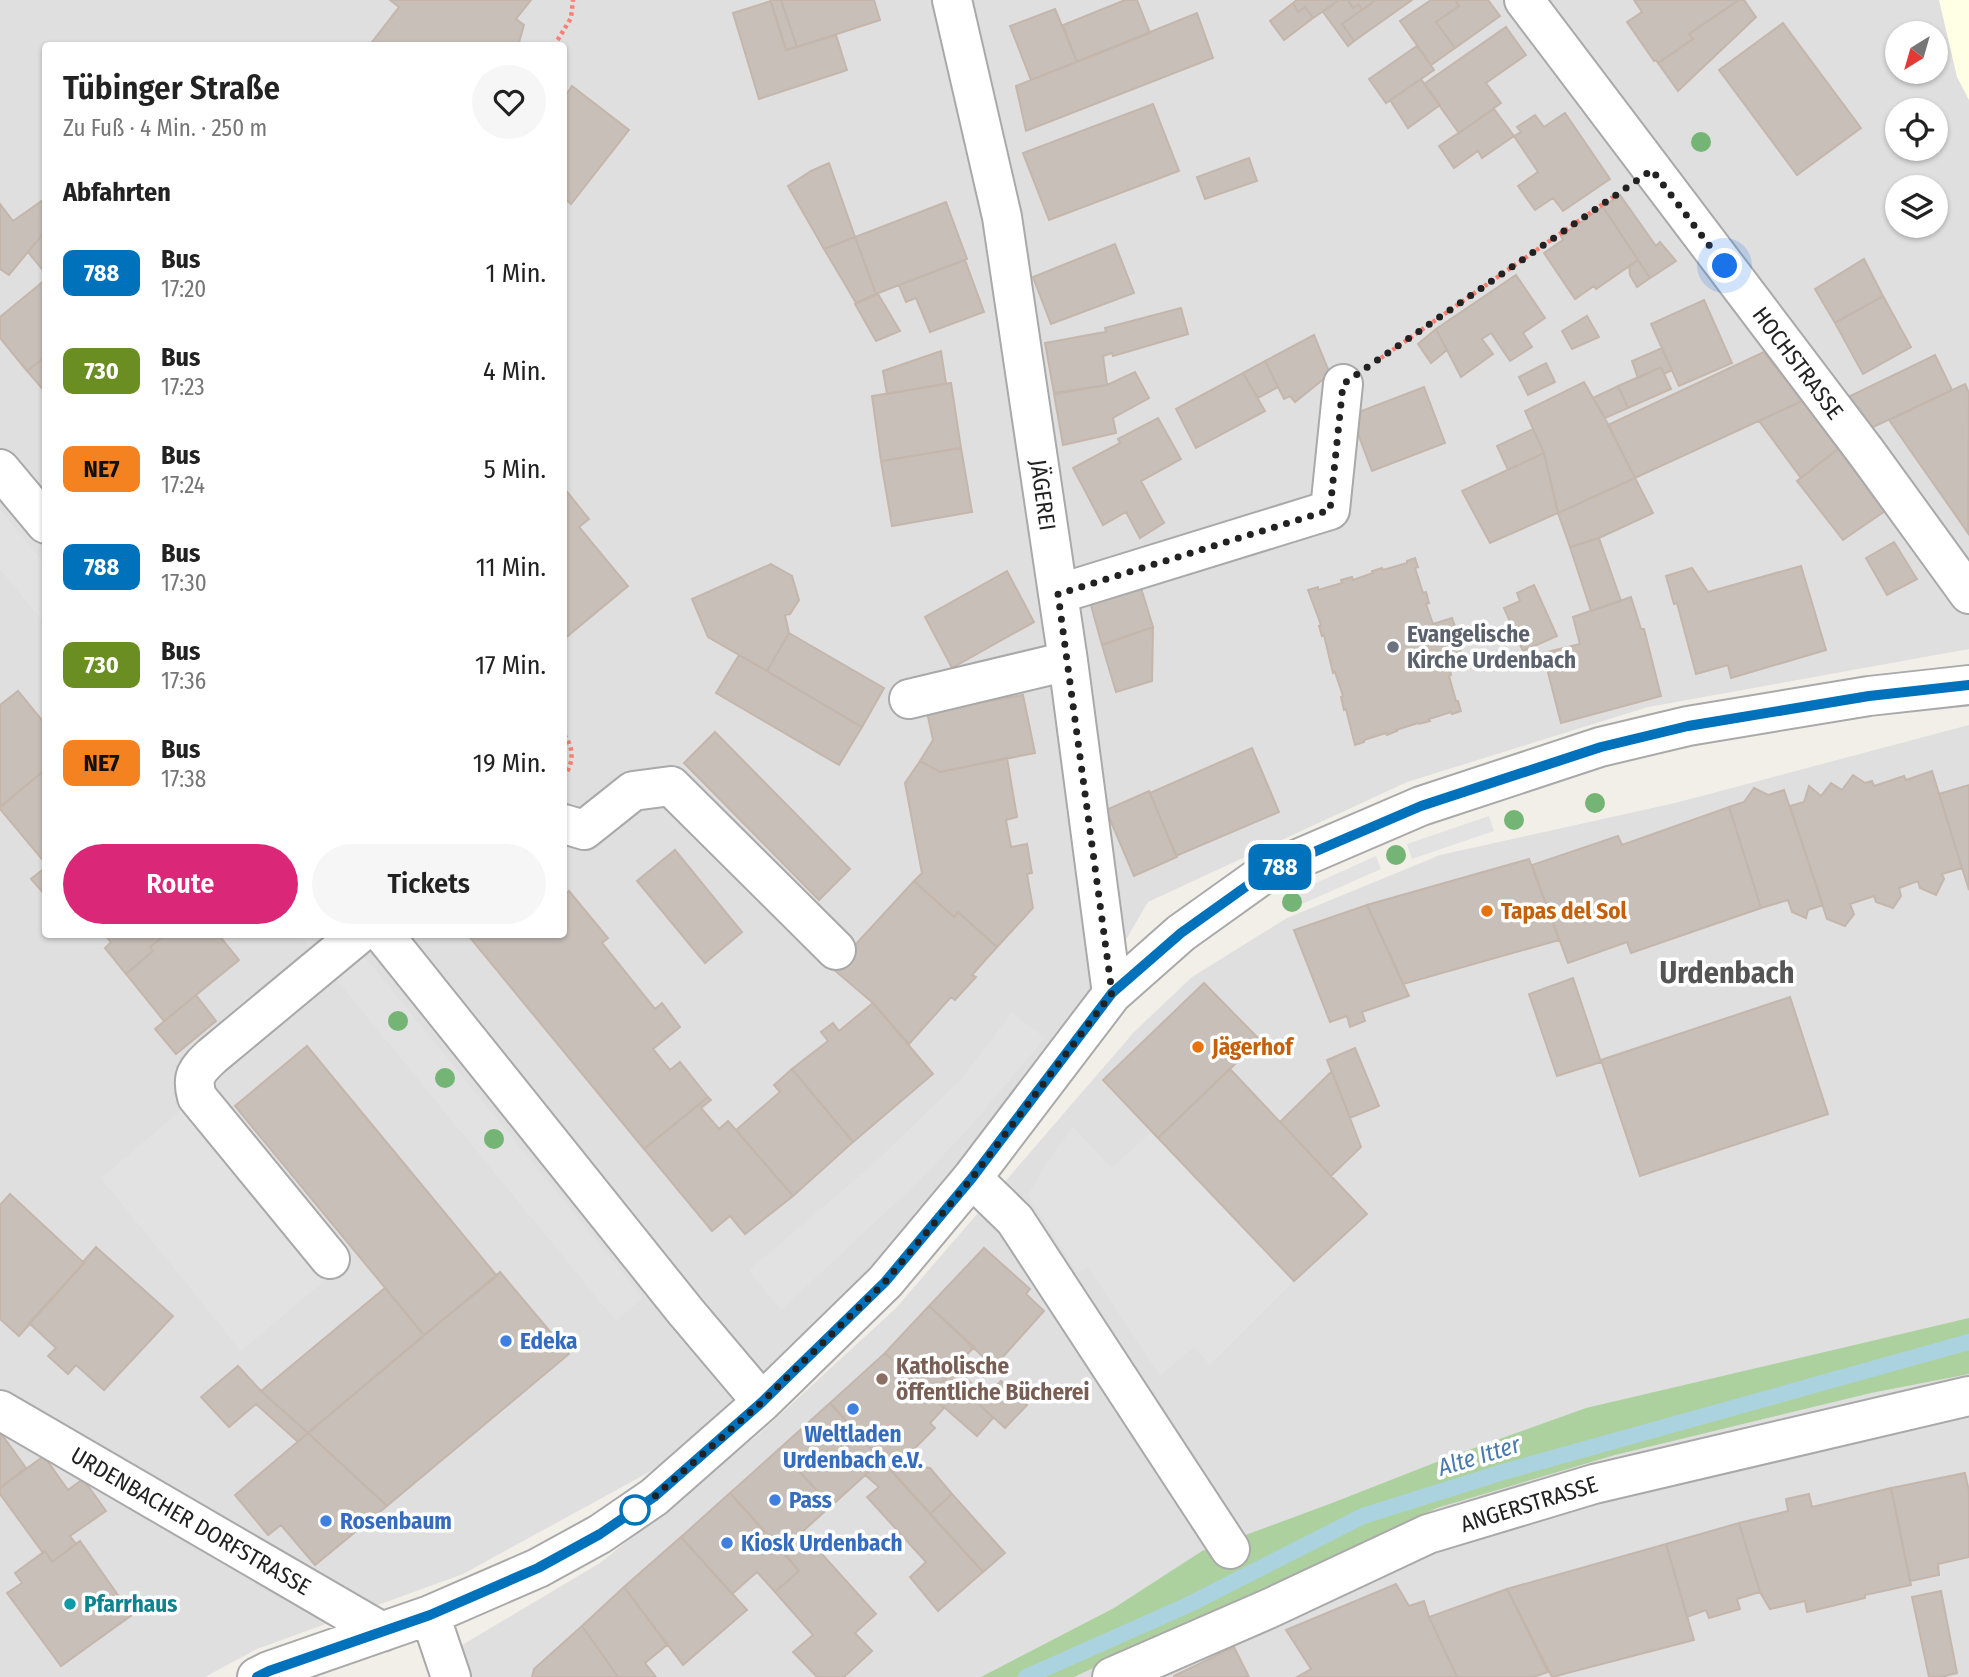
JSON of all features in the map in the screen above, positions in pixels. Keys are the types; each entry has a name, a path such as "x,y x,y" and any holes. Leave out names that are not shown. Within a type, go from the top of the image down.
{"street":[{"name":"JÄGEREI","path":"952,0 1002,217 1068,661 1112,993"},
{"name":"HOCHSTRASSE","path":"1524,0 1866,452 1969,594"},
{"path":"1058,594 1330,510 1343,384"},
{"path":"0,469 42,519"},
{"path":"909,699 1068,661"},
{"path":"263,1674 430,1615 538,1568 600,1534 654,1497 762,1402 885,1282 972,1178 1112,993 1181,933 1265,873 1421,806 1601,747 1688,726 1869,696 1969,685"},
{"path":"567,825 584,830 634,791 671,786 836,950"},
{"path":"330,1259 197,1097 193,1083 198,1069 212,1056 375,938"},
{"path":"381,938 685,1312 762,1402"},
{"path":"972,1178 1015,1220 1230,1549"},
{"name":"ANGERSTRASSE","path":"1112,1677 1268,1609 1428,1534 1594,1484 1969,1396"},
{"name":"URDENBACHER DORFSTRASSE","path":"0,1410 383,1632"},
{"path":"430,1615 451,1677"}],"path":[{"path":"556,42 571,18 573,0"},
{"path":"1343,384 1652,170"},
{"path":"567,739 570,743 571,762 567,774"}],"shaded area":[{"path":"0,0 1969,0 1969,649 1648,707 1407,782 1148,902 1087,1006 970,1165 791,1351 653,1470 463,1574 257,1649 205,1677 0,1677"},
{"path":"1939,0 1969,0 1969,100 1957,77 1948,38 1948,21 1944,21"},
{"path":"0,509 42,561 42,620 0,569"},
{"path":"1969,725 1969,1677 466,1677 457,1648 600,1563 760,1433 896,1308 1134,1032 1192,977 1287,918 1440,855 1675,803"},
{"path":"1489,816 1494,831 1412,859 1407,844"},
{"path":"1376,856 1381,869 1302,904 1296,892"},
{"path":"302,938 349,938 643,1298 616,1321"},
{"path":"1011,1012 1045,1038 968,1129 919,1181 781,1310 749,1270 869,1168 961,1079"},
{"path":"209,1087 348,1261 241,1351 101,1178"},
{"path":"1073,1127 1112,1168 1152,1131 1294,1281 1210,1365 1194,1347 1160,1376 1088,1267 1078,1273 1028,1195"}],"green space":[{"path":"1969,1318 1969,1374 1871,1393 1615,1455 1437,1508 1074,1677 981,1677 1114,1608 1202,1551 1452,1456 1586,1408"}],"building":[{"path":"390,0 531,0 516,19 524,25 519,42 372,42 399,7"},
{"path":"770,0 781,0 797,47 786,50"},
{"path":"781,0 874,0 880,20 797,47"},
{"path":"1125,0 1137,0 1150,33 1077,62 1063,25"},
{"path":"1297,0 1339,0 1313,18 1305,7 1298,12 1293,3"},
{"path":"1339,0 1348,0 1353,8 1359,4 1362,10 1342,24 1354,41 1348,46 1323,12"},
{"path":"1348,0 1376,0 1362,10 1359,4 1353,8"},
{"path":"1376,0 1412,0 1354,41 1342,24"},
{"path":"1431,0 1455,0 1459,6 1436,22 1455,48 1431,65 1400,21"},
{"path":"1455,0 1488,0 1500,16 1455,48 1436,22 1459,6"},
{"path":"1634,0 1739,0 1689,34 1693,39 1658,63 1627,22 1642,12"},
{"path":"1739,0 1744,0 1756,17 1678,91 1658,63 1693,39 1689,34"},
{"path":"771,1 786,50 836,35 847,70 759,99 733,13"},
{"path":"1293,3 1298,12 1305,7 1313,18 1284,40 1270,21"},
{"path":"1055,9 1077,62 1031,80 1010,26"},
{"path":"1197,13 1213,58 1026,131 1016,86"},
{"path":"1783,23 1861,128 1797,175 1719,70"},
{"path":"1506,27 1526,55 1486,83 1501,103 1459,133 1424,84"},
{"path":"1417,46 1434,70 1386,103 1369,79"},
{"path":"1421,79 1440,105 1408,128 1390,100"},
{"path":"572,86 629,130 571,204 567,201 567,94"},
{"path":"1153,104 1179,171 1049,220 1023,153"},
{"path":"1494,109 1514,136 1482,158 1478,151 1454,168 1439,146"},
{"path":"1565,113 1610,179 1563,211 1553,198 1535,210 1518,186 1538,172 1514,136 1521,132 1517,127 1535,115 1544,127"},
{"path":"1249,158 1257,181 1205,199 1197,177"},
{"path":"829,163 855,237 824,249 788,186"},
{"path":"1620,195 1656,246 1660,242 1676,261 1650,278 1603,207"},
{"path":"42,201 42,235 9,275 0,269 0,204 13,221"},
{"path":"946,202 967,259 876,294 855,237"},
{"path":"1603,207 1638,260 1596,289 1594,286 1575,299 1544,253 1563,240 1561,236"},
{"path":"42,235 42,269 28,252"},
{"path":"855,237 876,294 856,303 824,249"},
{"path":"1115,244 1134,293 1051,324 1033,277"},
{"path":"1864,259 1883,296 1835,323 1815,289"},
{"path":"965,260 984,312 930,332 916,298 906,302 899,285"},
{"path":"1638,260 1650,278 1637,287 1630,275 1629,266"},
{"path":"1516,275 1545,318 1523,333 1532,347 1510,361 1491,333 1482,339 1493,354 1461,377 1436,329"},
{"path":"42,282 42,359 27,371 0,338 0,317"},
{"path":"878,294 900,331 876,341 855,304"},
{"path":"1883,296 1911,347 1863,374 1835,323"},
{"path":"1704,300 1732,363 1679,386 1651,324"},
{"path":"1181,308 1188,334 1113,356 1112,353 1103,356 1107,385 1054,393 1045,343 1106,332 1105,328"},
{"path":"1587,316 1599,337 1572,349 1562,331"},
{"path":"1436,329 1447,350 1431,363 1418,344"},
{"path":"1314,335 1330,374 1295,402 1290,396 1284,399 1265,361"},
{"path":"1662,348 1672,370 1664,374 1661,367 1638,378 1632,361"},
{"path":"941,351 946,384 887,394 883,371"},
{"path":"1764,352 1802,401 1635,478 1608,425"},
{"path":"1935,355 1952,390 1871,428 1848,397"},
{"path":"42,359 42,388 27,371"},
{"path":"1265,361 1278,387 1258,398 1243,373"},
{"path":"1546,363 1555,382 1528,395 1519,377"},
{"path":"1661,367 1671,389 1628,408 1618,386"},
{"path":"1135,372 1149,398 1113,418 1116,433 1063,445 1054,394 1107,385"},
{"path":"1243,373 1265,411 1196,448 1176,409"},
{"path":"1584,382 1635,478 1558,513 1544,453 1525,411"},
{"path":"951,383 961,448 881,461 872,396"},
{"path":"1965,384 1969,393 1968,533 1889,420"},
{"path":"1618,386 1628,408 1605,418 1593,398"},
{"path":"1424,387 1445,443 1372,471 1351,415"},
{"path":"1802,401 1838,449 1801,478 1759,421"},
{"path":"1158,418 1181,459 1141,481 1164,523 1140,538 1126,512 1103,525 1073,468 1120,443 1118,439"},
{"path":"1533,429 1544,453 1508,470 1497,446"},
{"path":"961,448 972,512 892,526 881,461"},
{"path":"1838,449 1885,511 1843,540 1797,481"},
{"path":"1544,453 1558,513 1490,543 1462,491"},
{"path":"1635,478 1653,513 1599,538 1570,547 1558,513"},
{"path":"567,492 589,519 579,527 628,586 567,637"},
{"path":"1599,538 1621,601 1591,611 1570,547"},
{"path":"1894,542 1917,579 1887,595 1866,558"},
{"name":"Evangelische Kirche Urdenbach","path":"1415,558 1418,567 1415,568 1423,593 1426,592 1429,603 1426,604 1433,624 1452,618 1458,635 1456,636 1463,658 1448,661 1449,676 1461,711 1429,719 1430,721 1355,745 1346,709 1344,710 1343,696 1335,672 1333,673 1324,635 1322,636 1319,626 1321,625 1308,590 1342,583 1341,580 1352,577 1353,580 1373,573 1372,571 1407,563"},
{"path":"771,564 792,576 799,600 790,614 785,615 789,633 767,671 708,637 692,599"},
{"path":"1801,566 1826,650 1731,678 1728,665 1696,674 1677,603 1674,604 1666,576 1692,568 1708,592"},
{"path":"1007,571 1034,622 952,668 925,617"},
{"path":"1137,575 1153,627 1102,645 1087,591"},
{"path":"1534,585 1557,636 1523,651 1504,608 1520,601 1517,593"},
{"path":"1631,597 1641,629 1644,629 1661,696 1561,723 1543,653 1580,644 1573,617"},
{"path":"1153,627 1152,681 1116,692 1102,645"},
{"path":"789,633 884,688 862,727 767,671"},
{"path":"739,655 862,727 839,765 716,693"},
{"path":"18,691 42,720 42,772 0,807 0,705"},
{"path":"1023,695 1035,753 940,772 920,761 933,740 927,712"},
{"path":"715,732 850,869 819,900 684,763"},
{"path":"1252,748 1279,812 1176,856 1150,793"},
{"path":"1007,758 1017,817 1006,820 1011,847 1027,844 1032,873 1027,874 1033,908 997,947 958,912 954,917 914,881 922,873 905,783 920,761 940,772"},
{"path":"1932,771 1962,868 1942,874 1944,879 1936,895 1920,888 1918,881 1899,888 1901,896 1893,908 1876,902 1874,896 1850,904 1854,914 1845,926 1827,919 1790,806 1804,802 1809,786 1821,796 1831,783 1842,790 1853,775 1865,783 1872,781 1874,786 1904,776 1906,780"},
{"path":"42,772 42,859 0,809"},
{"path":"1969,785 1969,890 1939,794"},
{"path":"1754,788 1768,795 1784,790 1823,905 1808,910 1806,918 1792,912 1788,900 1761,908 1729,807 1744,802"},
{"path":"1149,791 1177,857 1134,876 1106,810"},
{"path":"1729,807 1761,908 1631,953 1627,942 1568,963 1532,865 1618,836 1622,845"},
{"path":"675,850 742,932 705,963 637,881"},
{"path":"1529,859 1559,940 1403,984 1367,905"},
{"path":"42,870 42,891 31,879"},
{"path":"914,881 954,917 958,912 997,947 972,975 976,977 955,1000 951,997 909,1044 873,1003 833,969"},
{"path":"569,891 608,938 602,943 655,1009 662,1003 680,1027 653,1049 670,1070 680,1062 708,1097 644,1149 470,938 567,938"},
{"path":"1367,905 1409,996 1362,1012 1365,1021 1350,1027 1347,1016 1330,1022 1294,930"},
{"path":"108,938 161,938 150,947 153,951 126,974 105,948 111,942"},
{"path":"161,938 221,938 239,960 164,1021 126,974 153,951 150,947"},
{"path":"1573,978 1601,1062 1557,1076 1529,994"},
{"path":"1204,983 1260,1040 1158,1138 1103,1080"},
{"path":"196,995 216,1021 176,1054 155,1029"},
{"path":"1790,997 1828,1114 1640,1176 1601,1060"},
{"path":"873,1003 933,1074 853,1142 792,1069 828,1041 821,1032 833,1023 839,1031"},
{"path":"307,1046 497,1276 424,1335 235,1106"},
{"path":"1355,1048 1379,1106 1350,1118 1327,1060"},
{"path":"792,1069 853,1142 793,1196 736,1130 780,1092 774,1085"},
{"path":"1230,1069 1367,1214 1294,1281 1158,1138"},
{"path":"1332,1071 1361,1147 1331,1176 1280,1122"},
{"path":"708,1097 711,1100 701,1108 719,1129 728,1121 793,1196 745,1234 730,1216 712,1231 644,1149"},
{"path":"10,1194 84,1263 19,1336 0,1319 0,1205"},
{"path":"96,1247 173,1316 104,1390 76,1365 68,1374 48,1356 56,1348 29,1323"},
{"path":"984,1248 1030,1289 1026,1294 1044,1311 994,1367 929,1306"},
{"path":"500,1272 569,1354 387,1506 308,1433"},
{"path":"385,1288 424,1335 308,1433 261,1391"},
{"path":"929,1306 974,1347 930,1395 885,1353"},
{"path":"885,1353 944,1408 930,1423 935,1428 910,1453 907,1465 930,1468 952,1494 930,1514 830,1403"},
{"path":"238,1366 261,1391 308,1433 298,1442 256,1404 229,1427 201,1397"},
{"path":"955,1368 985,1396 979,1404 993,1418 977,1436 930,1395"},
{"path":"1001,1381 1027,1405 1005,1428 979,1404"},
{"path":"830,1403 882,1460 831,1506 779,1449"},
{"path":"0,1432 26,1468 0,1488"},
{"path":"308,1433 387,1506 315,1565 281,1525 268,1535 235,1495"},
{"path":"779,1449 831,1506 782,1550 730,1493"},
{"path":"44,1456 68,1490 83,1479 106,1511 70,1536 76,1544 52,1562 0,1494 0,1488"},
{"path":"882,1460 983,1572 938,1611 910,1577 926,1562 867,1497 879,1487 865,1475"},
{"path":"1965,1473 1969,1491 1969,1557 1938,1564 1939,1575 1910,1581 1891,1488"},
{"path":"1891,1488 1911,1585 1807,1612 1805,1601 1770,1609 1760,1592 1739,1523 1788,1511 1786,1499 1809,1494 1812,1507"},
{"path":"730,1493 799,1571 775,1592 757,1572 732,1594 681,1537"},
{"path":"952,1494 1005,1553 983,1572 930,1514"},
{"path":"1739,1523 1760,1592 1737,1599 1740,1609 1709,1618 1706,1610 1687,1617 1666,1544"},
{"path":"802,1532 876,1614 855,1633 872,1651 844,1677 817,1677 793,1652 813,1635 775,1592 799,1571 782,1550"},
{"path":"681,1537 747,1610 683,1665 624,1587"},
{"name":"Pfarrhaus","path":"80,1541 132,1615 61,1666 7,1593 22,1583 15,1573 45,1551 52,1562"},
{"path":"1666,1544 1694,1640 1552,1677 1507,1589"},
{"path":"1396,1584 1409,1606 1424,1601 1457,1677 1297,1677 1311,1669 1286,1630"},
{"path":"624,1587 667,1645 645,1663 656,1677 618,1677 582,1626"},
{"path":"1507,1589 1548,1672 1533,1677 1457,1677 1429,1617"},
{"path":"1941,1591 1957,1673 1929,1677 1912,1597"},
{"path":"582,1626 618,1677 532,1677 534,1669"},
{"path":"1234,1647 1249,1677 1174,1677 1174,1676"}],"waterway":[{"name":"Alte Itter","path":"1026,1677 1188,1605 1363,1516 1503,1472 1969,1342"}],"bus line":[{"name":"788","path":"257,1677 430,1615 538,1568 600,1534 654,1497 762,1402 885,1282 972,1178 1112,993 1181,933 1265,873 1421,806 1601,747 1688,726 1869,696 1969,685"}],"place":[{"name":"Evangelische Kirche Urdenbach","path":"1393,647"},
{"name":"Tapas del Sol","path":"1487,911"},
{"name":"Jägerhof","path":"1198,1047"},
{"name":"Edeka","path":"506,1341"},
{"name":"Katholische öffentliche Bücherei","path":"882,1379"},
{"name":"Weltladen Urdenbach e.V.","path":"853,1409"},
{"name":"Pass","path":"775,1500"},
{"name":"Rosenbaum","path":"326,1521"},
{"name":"Kiosk Urdenbach","path":"727,1543"},
{"name":"Pfarrhaus","path":"70,1604"}],"district":[{"name":"Urdenbach","path":"1727,973"}],"route":[{"path":"635,1510 630,1514 654,1497 762,1402 885,1282 972,1178 1112,993 1058,594 1330,510 1343,384 1652,170 1725,266"}]}
